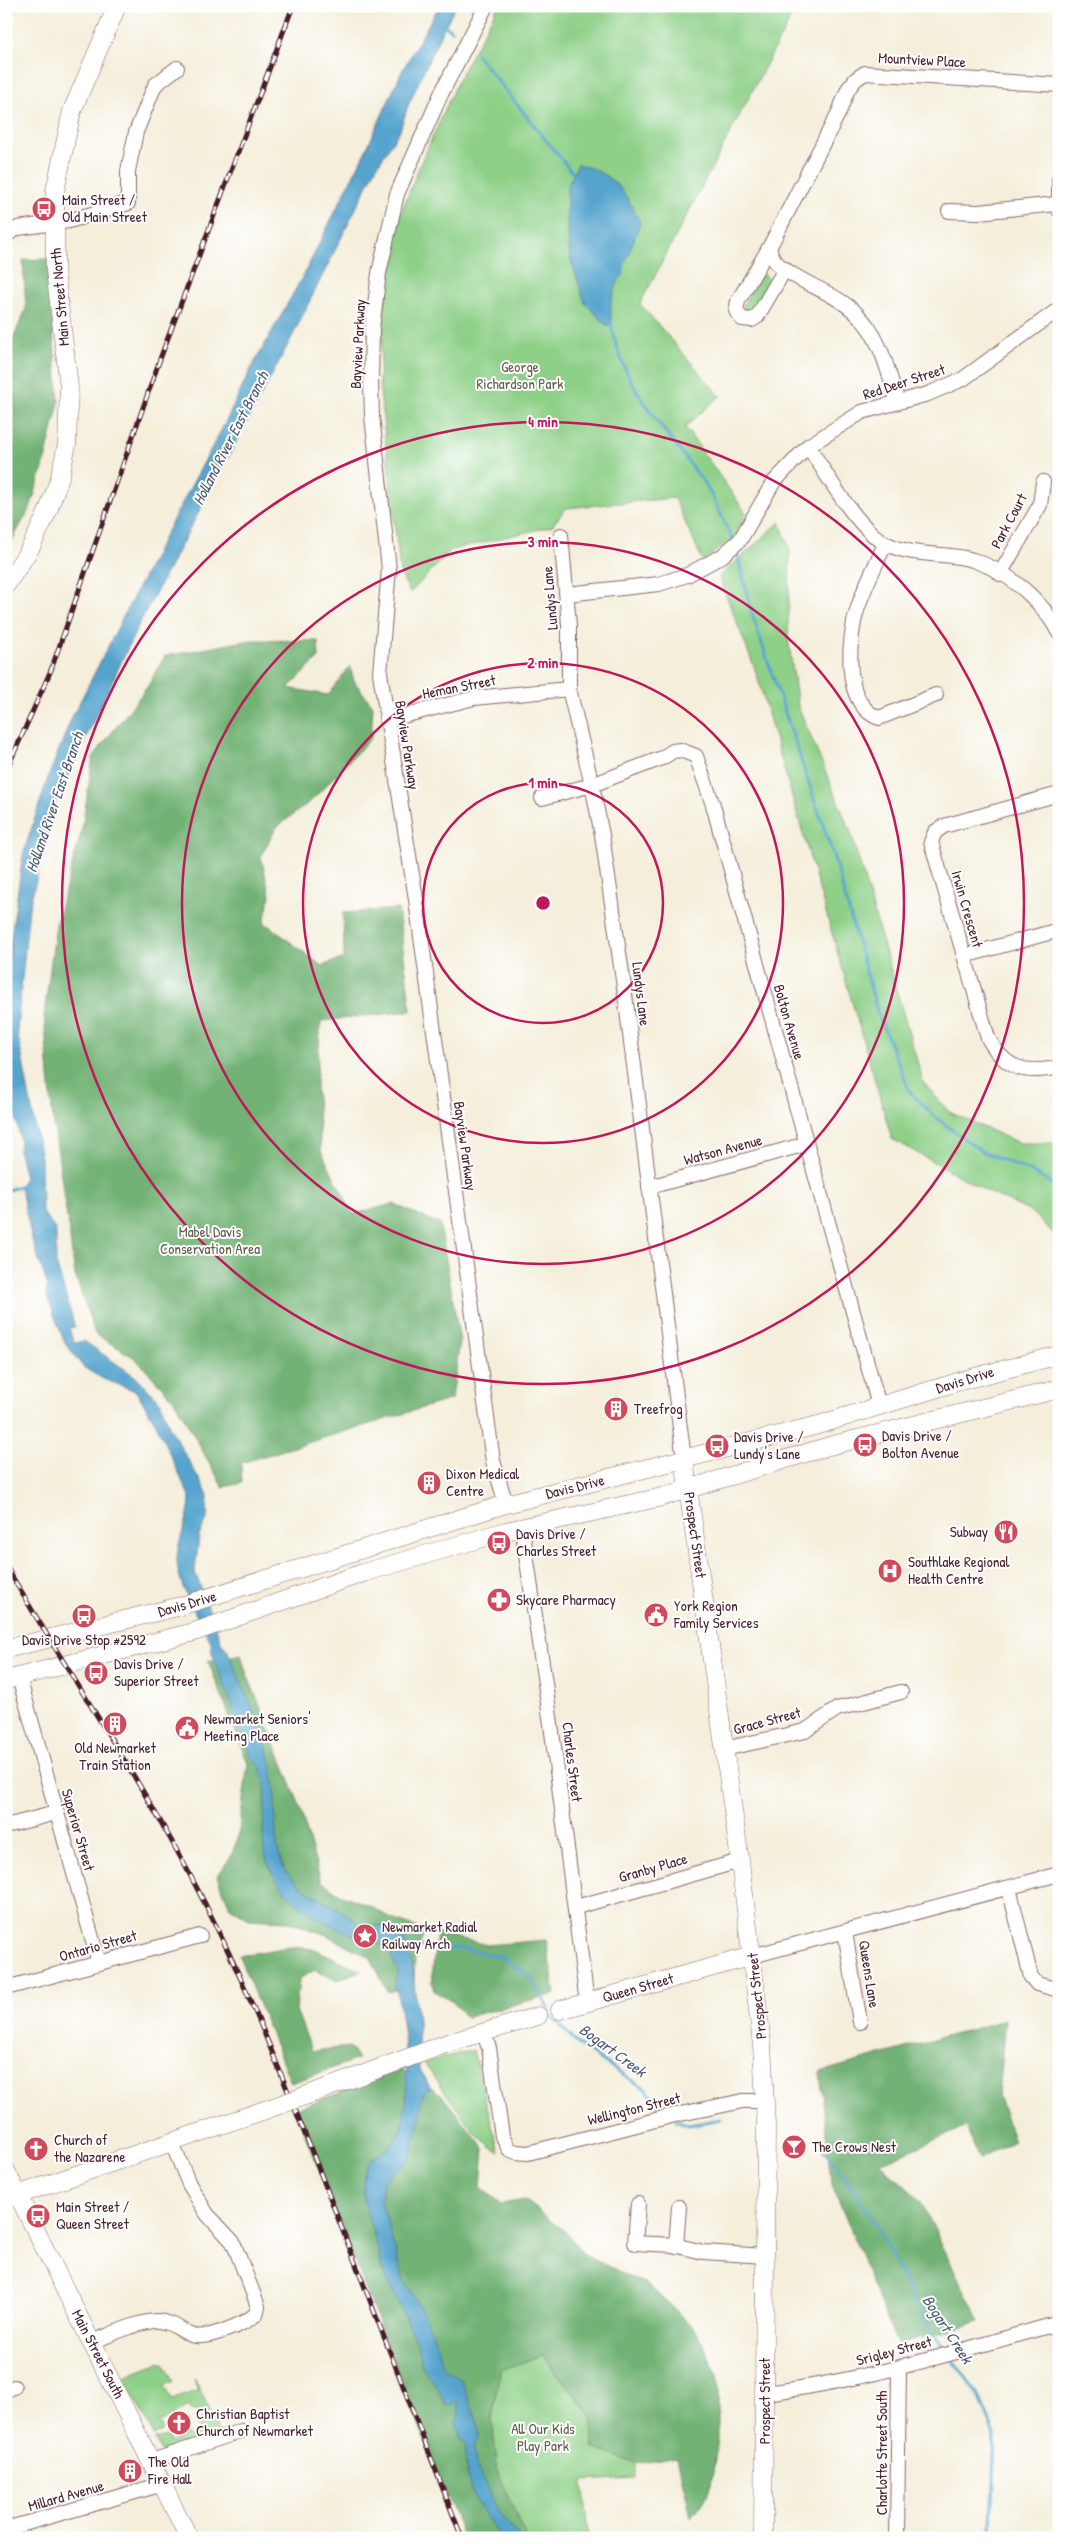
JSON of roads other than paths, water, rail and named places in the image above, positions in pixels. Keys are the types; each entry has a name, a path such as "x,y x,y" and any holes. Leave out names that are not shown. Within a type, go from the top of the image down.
{"main road":[{"name":"Main Street North","path":"6,584 30,549 48,511 60,477 67,444 69,387 56,270 55,191 72,111 117,6"},
{"name":"Davis Drive","path":"6,1649 181,1606 332,1557 506,1504 818,1425 1059,1355"},
{"name":"Davis Drive","path":"12,1678 194,1632 246,1616 363,1573 522,1527 688,1490 829,1446 1059,1389"},
{"name":"Prospect Street","path":"684,1459 740,1861 762,2044 765,2256 763,2538"},
{"name":"Queen Street","path":"560,2010 752,1956"},
{"name":"Queen Street","path":"12,2197 262,2112 427,2051 538,2016"},
{"name":"Main Street South","path":"6,2170 12,2197 92,2342 190,2538"}],"street":[{"name":"Bayview Parkway","path":"486,6 441,94 397,194 379,273 372,328 371,382 372,416 388,543 388,590 380,673 415,893 493,1461 506,1504"},
{"path":"6,235 18,228 55,223 128,203 128,170 136,132 155,85 177,68"},
{"name":"Mountview Place","path":"785,270 757,317 747,321 742,319 736,311 738,301 769,248 839,112 848,89 856,79 866,73 1059,85"},
{"path":"949,211 978,212 1058,207 1059,180"},
{"path":"769,248 775,261 785,270 834,296 858,315 878,343 898,402"},
{"name":"Red Deer Street","path":"566,594 659,584 686,575 722,556 740,540 773,484 808,446 862,412 928,394 964,379 1059,309"},
{"path":"808,446 858,520 885,544 903,549 973,560 1018,584 1036,600 1059,633"},
{"name":"Park Court","path":"1000,574 1040,505 1043,482"},
{"name":"Lundys Lane","path":"561,535 570,624 569,689 592,785 624,987 684,1459"},
{"path":"885,544 865,588 854,622 851,650 856,697 870,715 879,718 936,696"},
{"name":"Heman Street","path":"387,720 474,698 569,689"},
{"name":"Bolton Avenue","path":"592,785 662,758 673,751 689,752 696,756 713,806 879,1406"},
{"path":"542,798 592,785"},
{"name":"Irwin Crescent","path":"1059,794 944,826 932,836 932,847 988,1038 998,1055 1020,1069 1041,1071 1059,1067"},
{"path":"964,956 1059,930"},
{"name":"Watson Avenue","path":"649,1187 806,1144"},
{"name":"Charles Street","path":"522,1527 576,1907 587,2002"},
{"name":"Superior Street","path":"12,1678 56,1813 99,1963"},
{"name":"Grace Street","path":"724,1749 805,1731 838,1710 901,1692"},
{"path":"6,1826 56,1813"},
{"name":"Granby Place","path":"576,1907 740,1861"},
{"name":"Queen Street","path":"752,1956 1059,1874"},
{"path":"1009,1888 1031,1977 1037,1984 1059,1990"},
{"name":"Queens Lane","path":"845,1932 860,2022"},
{"name":"Ontario Street","path":"6,1988 200,1936"},
{"name":"Queen Street","path":"538,2016 560,2010"},
{"name":"Wellington Street","path":"483,2032 488,2048 502,2136 506,2146 512,2150 528,2153 665,2118 743,2101 764,2101"},
{"path":"92,2342 158,2321 170,2323 190,2335 207,2336 242,2324 256,2314 258,2307 233,2242 207,2214 189,2184 172,2143"},
{"path":"638,2204 635,2243 676,2246 703,2252 765,2256"},
{"path":"676,2246 679,2207"},
{"name":"Srigley Street","path":"765,2393 819,2387 899,2368 1059,2323"},
{"name":"Charlotte Street South","path":"897,2538 899,2368"},
{"path":"152,2461 241,2431"},
{"name":"Millard Avenue","path":"6,2529 163,2484"}],"water":[{"name":"Holland River East Branch","path":"439,6 456,6 441,33 408,106 400,130 376,168 290,341 139,624 56,802 29,908 17,1030 41,1158 42,1211 56,1230 56,1263 75,1327 69,1328 74,1343 84,1341 136,1377 160,1401 169,1426 208,1495 207,1519 199,1536 195,1572 222,1644 227,1649 255,1713 267,1747 274,1781 279,1856 290,1876 298,1884 361,1926 389,1925 405,1940 412,1964 418,2021 419,2067 430,2088 423,2094 419,2125 408,2163 394,2170 383,2182 381,2201 404,2281 423,2313 439,2349 442,2367 461,2380 475,2415 479,2435 474,2447 476,2465 499,2514 521,2538 503,2538 487,2519 474,2495 466,2469 465,2456 467,2444 462,2441 456,2423 460,2416 457,2402 447,2407 436,2385 422,2366 414,2335 381,2267 363,2196 363,2184 367,2166 396,2139 402,2124 405,2105 407,2084 406,2062 395,1982 398,1972 391,1956 392,1948 350,1934 308,1912 291,1897 277,1880 267,1860 263,1837 265,1785 263,1775 259,1766 252,1758 212,1653 211,1642 189,1601 180,1579 177,1558 190,1498 155,1422 136,1391 103,1379 83,1367 64,1341 46,1294 47,1284 32,1240 20,1185 25,1178 19,1152 20,1138 6,1067 6,971 23,855 47,780 71,719 166,533 225,423 251,369 304,274 366,150 402,71"},
{"path":"578,164 601,173 617,185 629,201 640,223 611,301 611,325 606,325 585,303 570,257 567,224 567,187"}],"waterway":[{"path":"443,24 452,31"},
{"path":"476,54 576,177"},
{"path":"618,279 623,275 624,260"},
{"path":"611,322 616,345 636,388 662,428 706,486 733,541"},
{"path":"736,549 752,614 834,858 878,1014 910,1092 935,1117 981,1151 1030,1171 1059,1188"},
{"path":"6,1191 22,1185"},
{"name":"Bogart Creek","path":"404,1946 464,1949 503,1957 532,1979 553,2018 579,2045 647,2090 664,2114"},
{"name":"Bogart Creek","path":"676,2120 689,2125 721,2119"},
{"name":"Bogart Creek","path":"824,2150 848,2182 879,2230 924,2320 946,2351"},
{"name":"Bogart Creek","path":"952,2358 980,2399 995,2435 991,2526 995,2538"}],"railway":[{"path":"6,771 51,670 160,359 293,6"},
{"path":"6,1566 131,1771 179,1854 236,1969 329,2195 462,2538"}],"place":[{"name":"Main Street / Old Main Street","path":"44,209"},
{"name":"Treefrog","path":"616,1409"},
{"name":"Davis Drive / Bolton Avenue","path":"865,1445"},
{"name":"Davis Drive / Lundy's Lane","path":"717,1446"},
{"name":"Dixon Medical Centre","path":"429,1483"},
{"name":"Subway","path":"1006,1532"},
{"name":"Davis Drive / Charles Street","path":"499,1543"},
{"name":"Southlake Regional Health Centre","path":"890,1571"},
{"name":"Skycare Pharmacy","path":"499,1600"},
{"name":"York Region Family Services","path":"656,1615"},
{"name":"Davis Drive Stop #2592","path":"84,1616"},
{"name":"Davis Drive / Superior Street","path":"96,1673"},
{"name":"Old Newmarket Train Station","path":"115,1724"},
{"name":"Newmarket Seniors' Meeting Place","path":"187,1728"},
{"name":"Newmarket Radial Railway Arch","path":"365,1936"},
{"name":"The Crows Nest","path":"794,2147"},
{"name":"Church of the Nazarene","path":"36,2149"},
{"name":"Main Street / Queen Street","path":"38,2216"},
{"name":"Christian Baptist Church of Newmarket","path":"179,2423"},
{"name":"The Old Fire Hall","path":"130,2471"}],"park label":[{"name":"George Richardson Park","path":"520,376"},
{"name":"Mabel Davis Conservation Area","path":"210,1240"},
{"name":"All Our Kids Play Park","path":"543,2438"}]}
